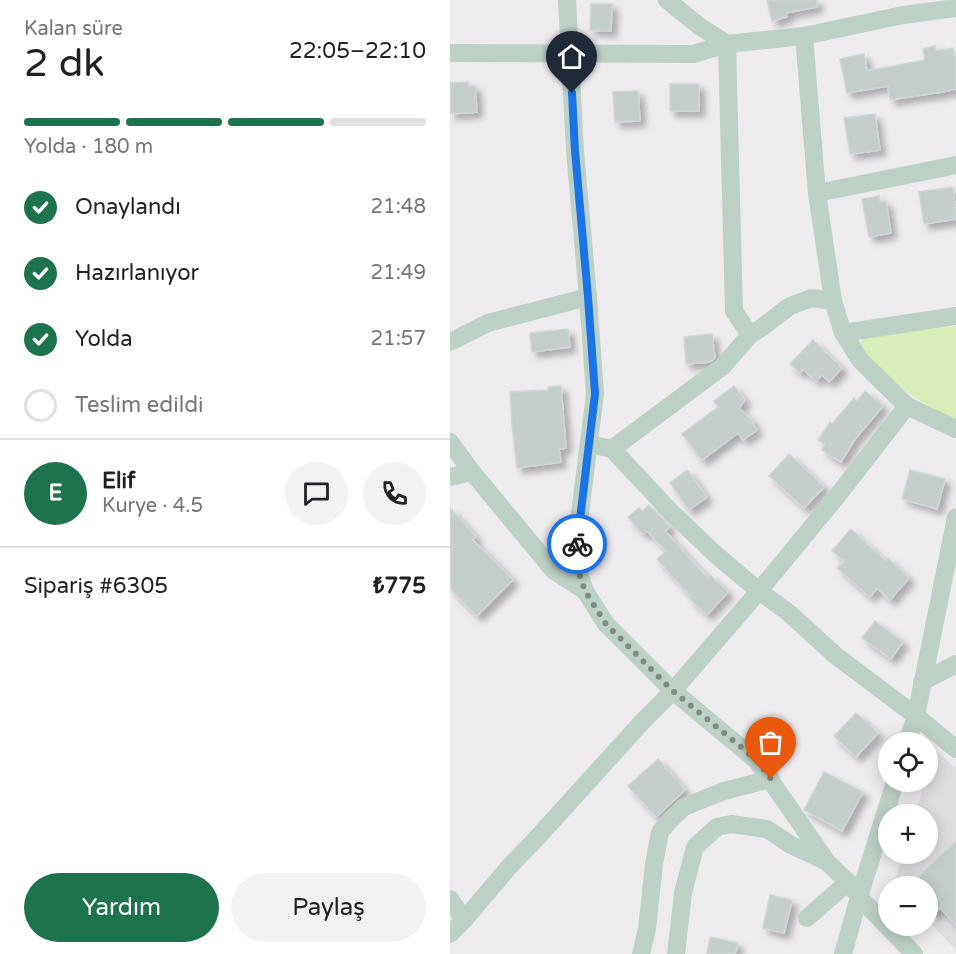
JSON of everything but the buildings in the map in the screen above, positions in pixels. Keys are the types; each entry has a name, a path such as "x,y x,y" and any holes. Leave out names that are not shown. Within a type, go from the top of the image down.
{"street":[{"path":"567,0 575,151 595,394 576,545 577,567 585,591 606,624 673,691 758,761 827,862 914,954"},
{"path":"667,0 699,26 727,44"},
{"path":"450,53 693,54 727,44 804,36 903,15 956,8"},
{"path":"804,36 817,193 833,301 843,333 860,360 908,406 956,429"},
{"path":"727,44 734,311 750,335"},
{"path":"817,193 956,165"},
{"path":"452,340 488,322 588,297"},
{"path":"612,449 723,366 750,335 790,306 812,298 833,301"},
{"path":"843,333 956,316"},
{"path":"450,934 509,867 673,691 759,591 908,406"},
{"path":"450,442 554,571 585,591"},
{"path":"589,444 612,449 671,512 714,553 789,613 835,655 956,749"},
{"path":"450,477 472,472"},
{"path":"911,732 956,517"},
{"path":"922,682 956,664"},
{"path":"641,954 660,832 684,807 724,791 771,779"},
{"path":"843,954 892,792"},
{"path":"676,954 683,893 695,847 717,827 731,824 767,830 791,845 827,862"},
{"path":"807,918 848,882"},
{"path":"450,899 464,920"}],"shaded area":[{"path":"938,752 956,768 956,950 938,931 938,876 896,876 900,864 938,864 938,804 918,804 922,792 938,792"}],"green space":[{"path":"956,326 956,424 890,381 861,353 859,343 868,335"}],"way so far":[{"path":"577,544 577,567 585,591 606,624 673,691 758,761 771,779"}],"route":[{"path":"572,93 595,394 577,544"}]}
